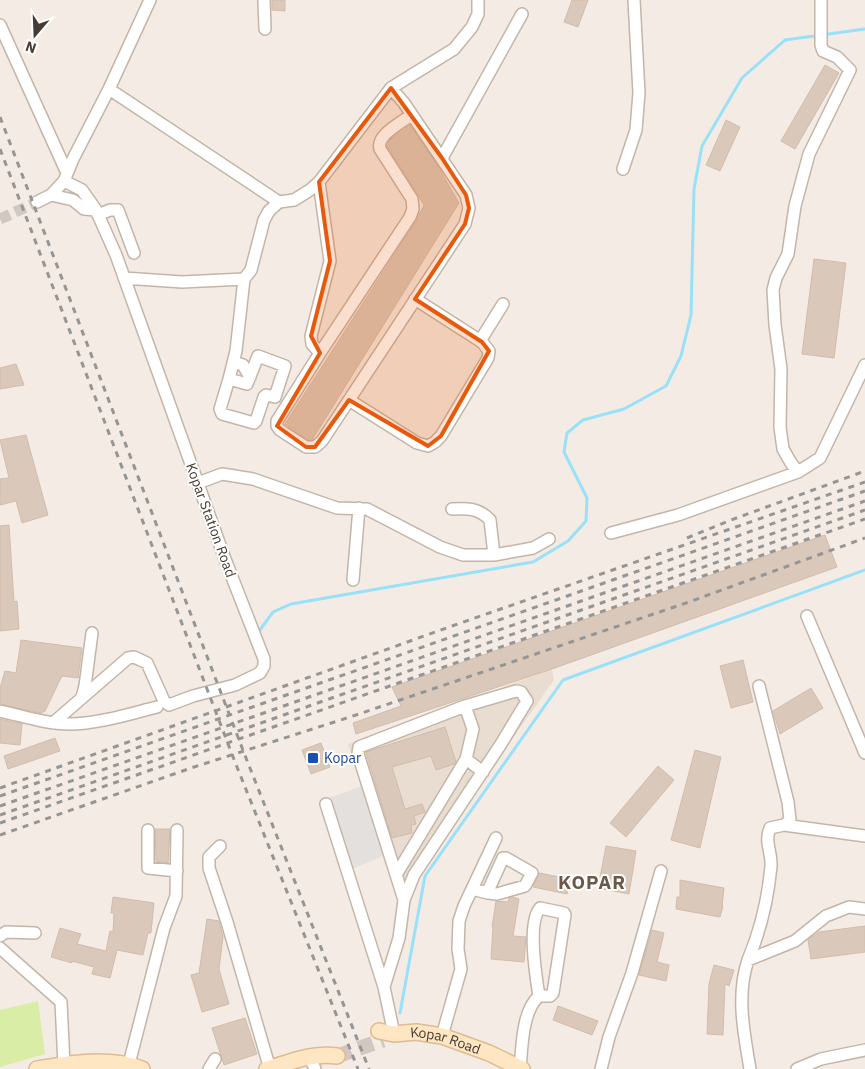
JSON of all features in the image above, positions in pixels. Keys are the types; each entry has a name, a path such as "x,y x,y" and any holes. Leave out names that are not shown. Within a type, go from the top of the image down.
{"street":[{"path":"37,202 51,195 65,177 110,89 150,0"},
{"path":"264,0 265,29"},
{"path":"229,379 245,384 248,383 258,356 285,366 275,397 266,395 264,397 254,423 220,412 233,362 244,279 252,270 264,220 269,211 279,202 294,200 319,182 391,88 454,49 472,27 478,14 478,0"},
{"path":"623,168 636,130 640,93 634,0"},
{"path":"798,472 783,449 780,428 781,369 775,325 773,290 776,278 788,254 795,206 809,154 850,70 837,57 824,51 821,45 821,0"},
{"path":"442,158 522,14"},
{"path":"0,25 65,177"},
{"path":"391,88 404,103 442,158 466,195 469,208 465,224 322,441 315,447 306,447 277,426 277,421 410,217 413,209 412,199 380,149 379,144 381,138 412,115"},
{"path":"110,89 279,202"},
{"name":"Kopar Station Road","path":"65,177 82,190 97,212 116,255 164,392 255,640 264,659 264,666 260,673 235,685 193,696 169,705 164,701 147,663 134,657 122,662 82,698"},
{"path":"319,182 330,262 311,336 312,344 320,353"},
{"path":"51,195 73,200 84,209 97,212 118,210 134,253"},
{"path":"124,278 182,282 244,279"},
{"path":"349,400 418,443 428,446 440,436 488,358 489,351 480,341 415,299"},
{"path":"480,341 502,304"},
{"path":"233,362 243,365 250,378"},
{"path":"611,533 678,515 798,472 820,458 865,365"},
{"path":"198,483 222,474 253,479 337,508 367,509 440,547 464,555 494,555 533,548 549,539"},
{"path":"353,580 359,508"},
{"path":"452,510 472,509 482,512 490,520 494,555"},
{"path":"806,616 865,753"},
{"path":"53,723 82,698 92,633"},
{"path":"759,686 788,802 790,820 784,825"},
{"path":"384,987 399,938 404,900 414,875 521,712 527,701 521,692 516,691 465,706 359,747 358,754 404,900"},
{"path":"396,875 466,759 473,729 465,706"},
{"path":"0,712 53,723 86,723 157,707"},
{"path":"856,732 865,723"},
{"path":"466,759 483,772"},
{"path":"326,804 384,987 385,1035"},
{"path":"750,1069 743,1029 742,987 748,960 759,934 768,893 771,862 768,846 770,828 784,825 865,836"},
{"path":"148,830 148,868 177,871"},
{"path":"37,1069 105,1062 136,1067 164,928 176,896 177,830"},
{"path":"442,1036 461,970 458,943 459,922 464,906 496,838"},
{"path":"220,846 209,857 209,868 228,922 273,1068 313,1063 332,1052"},
{"path":"487,856 501,862"},
{"path":"472,889 487,893 498,894 525,886 532,873 503,858 487,893"},
{"path":"601,1069 609,1037 632,974 661,870"},
{"path":"748,960 795,941 826,916 849,907 865,909"},
{"path":"521,1069 527,1016 534,1000 539,996 550,996 553,993 565,915 564,913 540,908 535,918 533,942 539,996"},
{"path":"0,936 6,932 35,933"},
{"path":"0,948 61,1002 64,1065"},
{"name":"Kopar Road","path":"385,1035 416,1032 442,1036 489,1053 521,1069"},
{"path":"797,1069 820,1064 838,1054 865,1050"},
{"path":"209,1069 215,1059"}],"highlighted area":[{"path":"391,88 442,158 466,195 469,208 465,224 415,299 482,342 489,351 441,436 428,446 349,400 315,447 306,447 277,426 320,353 311,336 330,261 319,182"}],"shaded area":[{"path":"552,669 554,680 418,872 410,894 385,855 348,744"},
{"path":"362,786 385,855 352,869 329,798"}],"green space":[{"path":"38,1001 45,1054 0,1067 0,1010"}],"building":[{"path":"272,0 285,0 285,11 272,10"},
{"path":"572,0 588,0 578,27 564,22"},
{"path":"825,65 839,73 795,149 781,141"},
{"path":"726,120 740,127 720,171 706,165"},
{"path":"410,125 437,165 459,203 312,440 308,440 285,424 416,221 424,205 387,146 391,139"},
{"path":"814,259 846,263 834,358 802,354"},
{"path":"16,364 24,385 0,389 0,368"},
{"path":"26,435 48,515 22,523 16,501 0,505 0,479 9,478 0,440"},
{"path":"9,525 14,602 17,601 19,629 0,631 0,526"},
{"path":"825,535 837,567 552,669 356,734 353,723 401,706 392,687"},
{"path":"21,640 82,648 78,678 62,676 45,711 41,713 0,704 0,688 5,671 16,673"},
{"path":"743,660 753,702 731,708 720,666"},
{"path":"811,688 823,708 780,734 773,711"},
{"path":"0,719 22,724 20,745 0,743"},
{"path":"445,727 456,762 454,764 436,770 431,756 392,767 405,809 422,804 425,812 414,816 416,824 411,825 412,833 392,838 366,752"},
{"path":"55,738 60,751 8,769 4,756"},
{"path":"321,743 330,767 311,774 302,750"},
{"path":"695,750 721,757 700,848 671,840"},
{"path":"658,766 674,780 626,837 610,823"},
{"path":"155,829 170,829 168,863 156,861"},
{"path":"606,846 636,851 629,894 598,888"},
{"path":"539,873 570,879 567,894 533,887"},
{"path":"680,880 724,888 720,917 676,909 677,897 680,897"},
{"path":"113,897 154,903 151,933 148,933 143,955 117,950 110,978 92,974 94,967 51,957 60,928 81,934 77,944 106,951 110,931 113,932 114,913 111,913"},
{"path":"509,898 519,899 513,936 526,937 524,962 491,959 492,927 496,901 508,902"},
{"path":"207,919 219,921 223,937 219,969 229,1004 202,1012 191,975 199,973"},
{"path":"865,926 865,952 811,959 808,940 819,932"},
{"path":"652,930 664,933 657,962 669,965 666,981 639,975"},
{"path":"714,965 734,970 729,986 725,984 723,1035 707,1034 709,984"},
{"path":"558,1006 598,1021 592,1035 553,1020"},
{"path":"245,1018 257,1054 224,1065 212,1028"}],"waterway":[{"path":"257,634 273,612 291,604 533,562 568,541 586,521 587,498 564,452 567,433 583,420 624,409 666,386 681,356 691,315 694,189 702,146 742,78 785,40 865,29"},
{"path":"400,1013 425,876 563,680 865,570"}],"tunnel":[{"path":"0,219 37,202"},
{"path":"337,1056 383,1040"}],"railway":[{"path":"0,117 246,758 369,1069"},
{"path":"0,149 235,762 358,1069"},
{"path":"687,538 865,471"},
{"path":"0,788 452,626 865,482"},
{"path":"0,796 865,491"},
{"path":"0,806 865,501"},
{"path":"0,815 865,510"},
{"path":"0,823 865,519"},
{"path":"0,835 194,767 350,717 686,603 865,538"}],"place":[{"name":"Kopar","path":"313,758"}],"district":[{"name":"KOPAR","path":"592,882"}]}
